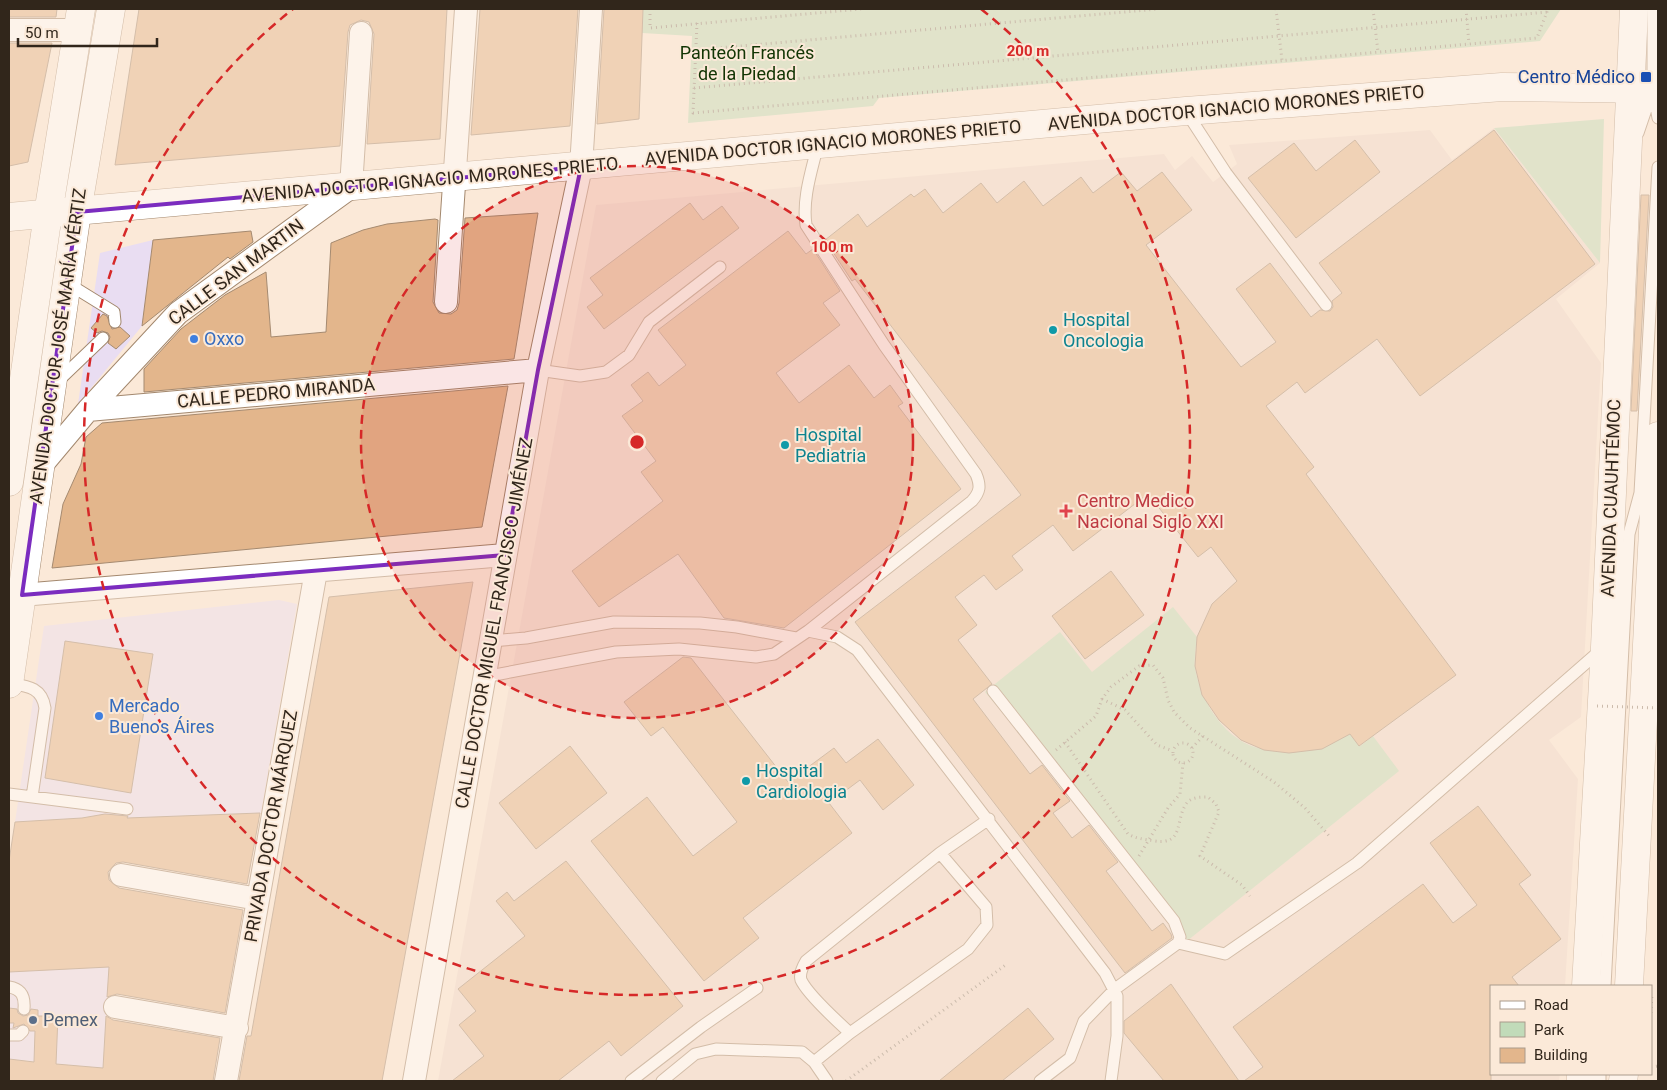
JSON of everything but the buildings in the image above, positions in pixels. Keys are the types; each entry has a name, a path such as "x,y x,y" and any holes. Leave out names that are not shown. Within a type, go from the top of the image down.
{"main road":[{"name":"AVENIDA DOCTOR JOSÉ MARÍA VÉRTIZ","path":"9,684 16,596 41,466 67,283 111,9"},
{"name":"AVENIDA CUAUHTÉMOC","path":"1586,985 1605,647 1647,89 1634,9"},
{"name":"AVENIDA DOCTOR JOSÉ MARÍA VÉRTIZ","path":"9,482 48,214 80,19"},
{"name":"AVENIDA DOCTOR IGNACIO MORONES PRIETO","path":"9,218 1186,111 1502,87 1647,89"},
{"path":"1628,985 1658,436"}],"street":[{"path":"446,302 466,9"},
{"name":"CALLE DOCTOR MIGUEL FRANCISCO JIMÉNEZ","path":"414,1081 538,370 582,166 591,9"},
{"path":"9,30 80,19"},
{"path":"351,187 361,33"},
{"name":"CALLE SAN MARTIN","path":"88,410 178,312 351,187"},
{"name":"CALLE PEDRO MIRANDA","path":"88,410 538,370"},
{"path":"41,466 88,410"},
{"path":"16,596 506,555"},
{"name":"PRIVADA DOCTOR MÁRQUEZ","path":"226,1081 237,1028 316,571"},
{"path":"121,875 258,899"},
{"path":"115,1007 237,1028"}],"lane":[{"path":"1629,534 1620,495 1638,133 1647,89 1653,9"},
{"path":"1647,89 1658,118"},
{"path":"1186,111 1226,173 1326,305"},
{"path":"484,677 616,652 679,649 756,658 774,654 808,631 972,501 978,494 980,485 976,474 884,345 806,225 804,212 818,144"},
{"path":"1605,985 1629,534 1640,493 1658,167"},
{"path":"538,370 580,376 606,372 629,354 649,322 720,267"},
{"path":"67,283 114,312 115,322"},
{"path":"52,386 103,338"},
{"path":"491,641 526,638 614,622 700,623 756,630 796,638"},
{"path":"808,631 837,637 856,650 989,819 1105,973 1115,989 1117,1036 1111,1081"},
{"path":"1178,943 1225,954 1357,863 1605,647"},
{"path":"9,684 28,686 38,690 44,698 45,708 32,798"},
{"path":"993,691 1174,921 1180,937 1178,943 1115,989 1084,1021 1070,1058 1040,1081"},
{"path":"9,794 127,809"},
{"path":"850,1033 801,980 800,973 806,961 940,853 989,819"},
{"path":"814,1062 850,1033 968,949 987,925 986,907 940,853"},
{"path":"9,987 18,989 23,995 24,1009"},
{"path":"631,1081 757,988"},
{"path":"9,1035 19,1035 23,1031"},
{"path":"684,1041 695,1054"},
{"path":"662,1081 695,1054 716,1049 802,1052 814,1062 827,1081"}],"path":[{"path":"650,9 650,28 861,9"},
{"path":"696,50 1158,9"},
{"path":"1276,9 1282,61"},
{"path":"1373,9 1378,52"},
{"path":"1466,9 1469,44"},
{"path":"694,88 1467,20 1548,10 1537,38 693,113 694,88 696,50 698,23"},
{"path":"1047,760 1096,716 1102,699 1111,687 1139,666 1153,665 1163,678 1168,700 1174,712 1190,728 1274,782 1305,808 1330,837"},
{"path":"1102,699 1125,710 1157,745 1173,751"},
{"path":"1598,706 1658,708"},
{"path":"1131,866 1168,808 1180,794 1183,763 1193,756 1192,748 1203,736"},
{"path":"1065,742 1128,834 1138,839 1161,842 1175,837 1186,804 1194,798 1208,796 1216,804 1219,812 1200,856 1242,885 1250,896"},
{"path":"1173,751 1176,747 1184,744 1192,748"},
{"path":"1173,751 1175,760 1183,763"},
{"path":"846,1081 1007,964"}],"highlighted area":[{"path":"581,167 538,370 505,555 22,595 77,212"}],"shaded area":[{"name":"Centro Medico Nacional Siglo XXI","path":"1494,128 1600,263 1556,299 1601,363 1581,717 1549,740 1578,779 1565,985 1490,985 1490,1075 1560,1075 1559,1081 438,1081 596,205 1164,154 1175,170 1192,156 1213,182 1237,164 1229,145 1430,130 1452,160"},
{"path":"153,240 142,326 78,404 100,253"},
{"path":"279,600 297,604 261,813 151,817 150,821 100,815 82,818 15,822 44,626"},
{"path":"109,967 103,1068 9,1059 9,972"}],"green space":[{"name":"Panteón Francés de la Piedad","path":"643,9 1561,9 1540,41 879,98 873,106 688,123 692,36 642,33"},
{"path":"1604,119 1600,263 1494,128"},
{"path":"1173,607 1197,637 1195,668 1198,681 1209,707 1217,719 1238,739 1250,745 1270,749 1350,734 1360,746 1373,736 1399,771 1187,941 1131,866 985,692 1060,632 1092,672"}],"place":[{"name":"Centro Médico","path":"1646,77"},
{"name":"Hospital Oncologia","path":"1053,330"},
{"name":"Oxxo","path":"194,339"},
{"name":"Hospital Pediatria","path":"785,445"},
{"name":"Centro Medico Nacional Siglo XXI","path":"1066,511"},
{"name":"Mercado Buenos Áires","path":"99,716"},
{"name":"Hospital Cardiologia","path":"746,781"},
{"name":"Pemex","path":"33,1020"}]}
